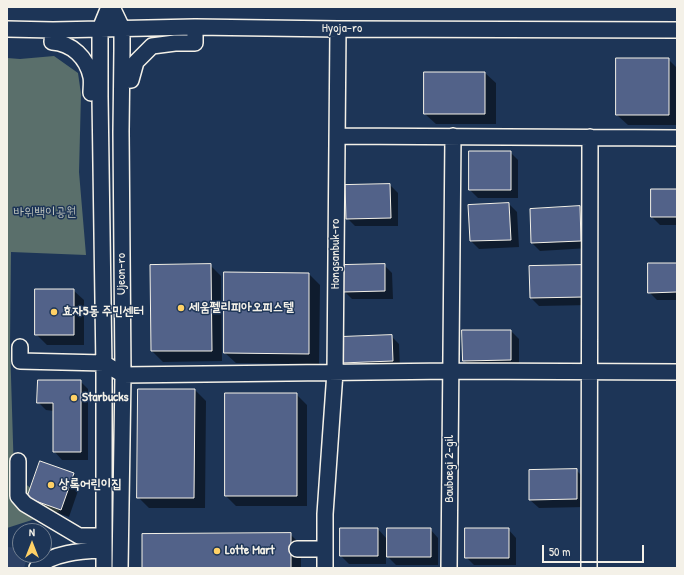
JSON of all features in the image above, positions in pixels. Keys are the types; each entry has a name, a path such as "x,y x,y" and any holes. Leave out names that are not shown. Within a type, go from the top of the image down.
{"street":[{"name":"Ujeon-ro","path":"104,568 104,363 100,29 109,7"},
{"name":"Ujeon-ro","path":"112,7 122,28 121,132 123,375 120,568"},
{"name":"Hyoja-ro","path":"7,29 53,30 195,27 338,30 677,30"},
{"path":"122,81 131,80 136,62 152,46 175,43 195,43 195,27"},
{"path":"53,30 52,42 61,43 73,49 84,59 91,77 91,97 100,98"},
{"name":"Hongsanbuk-ro","path":"336,372 338,30"},
{"path":"337,136 677,138"},
{"path":"451,371 452,136"},
{"path":"589,568 590,137"},
{"path":"20,346 20,361 104,363 123,375 451,371 677,372"},
{"name":"Baubaegi 2-gil","path":"449,568 451,371"},
{"path":"325,568 325,514 336,372"},
{"path":"18,461 18,496 25,504 79,536 104,543"},
{"path":"37,568 43,562 104,543"},
{"path":"298,549 325,549"}],"shaded area":[{"path":"7,547 12,547 12,563 26,563 24,568 7,568"}],"green space":[{"name":"바위백이공원","path":"54,56 78,73 81,94 79,172 86,255 11,252 10,344 14,475 60,511 23,523 12,523 12,526 7,528 7,58 20,59"}],"building":[{"path":"616,58 669,58 669,115 616,115"},
{"path":"424,72 485,72 485,114 424,114"},
{"path":"469,151 511,151 511,190 469,190"},
{"path":"390,184 391,218 346,219 345,185"},
{"path":"651,189 677,189 677,217 651,217"},
{"path":"509,203 511,240 470,241 468,205"},
{"path":"580,206 581,241 531,243 530,209"},
{"path":"648,263 677,263 677,292 648,293"},
{"name":"세움펠리피아오피스텔","path":"211,264 212,351 151,351 150,265"},
{"path":"385,264 385,291 343,292 343,265"},
{"path":"583,265 584,297 530,298 529,266"},
{"path":"224,272 309,273 309,354 224,353"},
{"name":"효자5동 주민센터","path":"35,289 74,289 74,335 35,335"},
{"path":"462,330 511,330 511,360 463,361"},
{"path":"392,335 393,361 341,363 340,337"},
{"path":"38,380 81,380 81,452 53,452 53,403 37,403"},
{"path":"138,389 195,389 194,498 137,498"},
{"path":"225,393 297,393 297,496 225,496"},
{"name":"상록어린이집","path":"40,461 74,473 61,510 27,498"},
{"path":"577,469 577,499 529,500 529,470"},
{"path":"340,528 378,528 378,556 340,556"},
{"path":"387,528 431,528 431,557 387,557"},
{"path":"465,528 509,528 509,558 465,558"},
{"name":"Lotte Mart","path":"291,533 291,568 142,568 142,534"}],"place":[{"name":"세움펠리피아오피스텔","path":"181,308"},
{"name":"효자5동 주민센터","path":"54,312"},
{"name":"Starbucks","path":"74,398"},
{"name":"상록어린이집","path":"51,485"},
{"name":"Lotte Mart","path":"217,551"}]}
